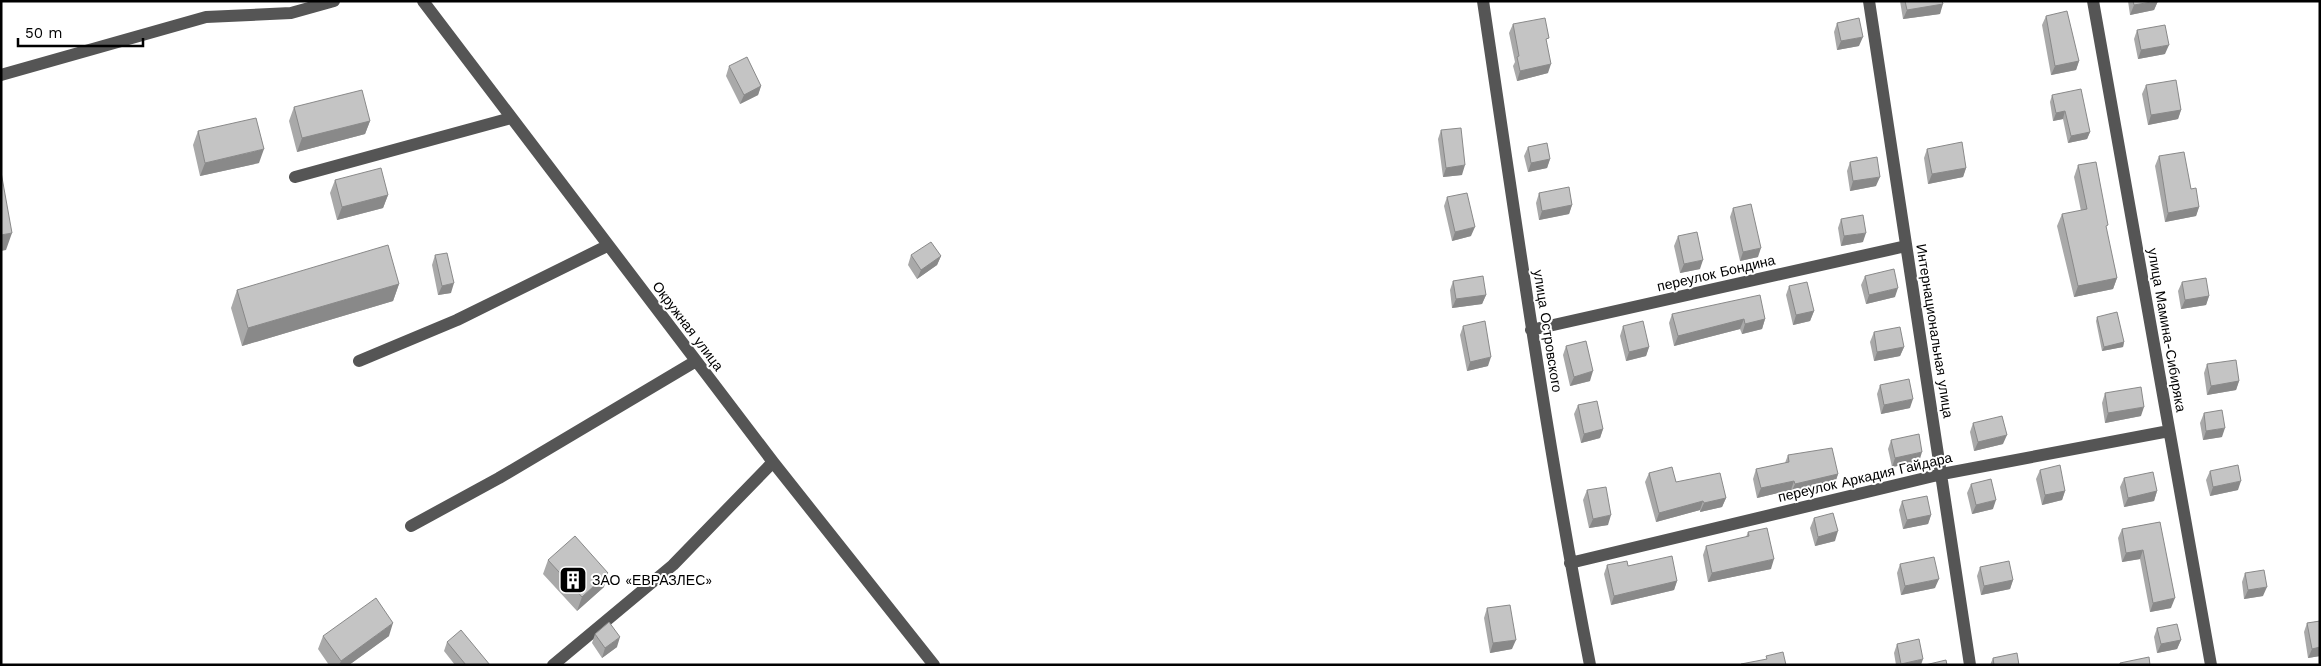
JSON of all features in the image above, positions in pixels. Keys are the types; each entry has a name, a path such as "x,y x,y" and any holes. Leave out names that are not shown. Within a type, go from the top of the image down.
{"street":[{"path":"1,75 206,17 291,13 334,1"},
{"name":"Окружная улица","path":"423,1 607,246 773,462 934,665"},
{"name":"улица Островского","path":"1484,1 1531,330 1570,563 1590,665"},
{"name":"Интернациональная улица","path":"1869,1 1970,665"},
{"name":"улица Мамина-Сибиряка","path":"2093,1 2211,665"},
{"path":"294,177 511,118"},
{"path":"359,361 457,320 607,246"},
{"name":"переулок Бондина","path":"1531,330 1906,246"},
{"path":"411,526 499,478 696,361"},
{"name":"переулок Аркадия Гайдара","path":"1570,563 1942,474 2169,431"},
{"path":"553,665 674,566 773,462"}],"building":[{"path":"1905,1 1942,1 1943,4 1907,10"},
{"path":"2133,1 2157,1 2134,5"},
{"path":"2067,11 2079,61 2055,66 2046,16"},
{"path":"1545,18 1549,38 1546,39 1551,64 1520,71 1513,24"},
{"path":"1859,18 1863,37 1841,41 1837,23"},
{"path":"2165,25 2169,45 2141,50 2137,30"},
{"path":"747,57 761,86 744,95 729,66"},
{"path":"2176,80 2181,110 2151,115 2146,85"},
{"path":"2081,89 2090,132 2071,136 2065,111 2056,113 2052,95"},
{"path":"362,90 370,121 302,138 294,107"},
{"path":"256,118 264,149 205,163 198,131"},
{"path":"1461,128 1465,165 1446,168 1441,130"},
{"path":"1962,142 1966,168 1932,174 1927,149"},
{"path":"1547,143 1550,159 1531,163 1528,147"},
{"path":"2184,152 2191,189 2196,188 2199,207 2168,213 2159,156"},
{"path":"1877,157 1880,177 1853,181 1850,162"},
{"path":"2096,162 2108,225 2106,226 2117,278 2078,286 2062,214 2087,209 2078,165"},
{"path":"381,168 388,195 342,207 335,180"},
{"path":"1,172 12,233 1,235"},
{"path":"1569,187 1572,205 1542,211 1539,193"},
{"path":"1467,193 1475,227 1455,232 1447,197"},
{"path":"1751,204 1761,248 1743,252 1733,208"},
{"path":"1863,215 1866,233 1844,236 1841,219"},
{"path":"1697,232 1703,260 1684,264 1678,236"},
{"path":"931,242 941,256 921,270 911,255"},
{"path":"388,245 399,284 248,328 237,290"},
{"path":"447,253 454,283 442,286 435,255"},
{"path":"1894,269 1898,288 1869,295 1865,276"},
{"path":"1483,276 1486,295 1456,299 1453,281"},
{"path":"2206,278 2209,296 2185,300 2182,282"},
{"path":"1807,282 1814,311 1796,315 1789,286"},
{"path":"1760,295 1765,319 1745,324 1744,319 1678,336 1672,314"},
{"path":"2117,312 2124,342 2104,347 2097,317"},
{"path":"1485,321 1491,357 1470,362 1463,326"},
{"path":"1643,321 1649,347 1629,352 1623,326"},
{"path":"1900,327 1904,347 1877,352 1874,332"},
{"path":"1586,341 1593,371 1574,377 1566,346"},
{"path":"2236,360 2239,381 2211,386 2207,364"},
{"path":"1909,379 1913,399 1884,405 1880,385"},
{"path":"2141,387 2144,407 2108,413 2105,393"},
{"path":"1597,401 1603,429 1584,434 1578,405"},
{"path":"2222,410 2225,428 2206,431 2204,413"},
{"path":"2002,416 2007,435 1978,442 1973,423"},
{"path":"1919,434 1922,452 1895,458 1891,440"},
{"path":"1832,448 1838,474 1795,484 1794,481 1761,488 1756,469 1789,462 1788,455"},
{"path":"2060,465 2065,491 2045,495 2040,470"},
{"path":"2238,465 2241,481 2213,487 2210,471"},
{"path":"1672,467 1676,482 1720,473 1726,498 1704,503 1703,501 1659,513 1649,473"},
{"path":"2153,472 2157,491 2128,498 2124,478"},
{"path":"1991,479 1996,500 1976,505 1971,484"},
{"path":"1606,487 1611,515 1593,519 1587,490"},
{"path":"1927,496 1931,515 1907,520 1902,501"},
{"path":"1833,513 1838,531 1818,537 1814,518"},
{"path":"2160,522 2175,598 2153,603 2143,550 2126,553 2122,529"},
{"path":"1767,528 1774,559 1712,573 1706,546 1749,536 1748,532"},
{"path":"575,536 608,573 582,597 548,560"},
{"path":"1672,556 1677,581 1614,596 1607,565 1627,561 1628,566"},
{"path":"1934,557 1939,579 1905,586 1900,564"},
{"path":"2009,561 2013,580 1984,586 1980,567"},
{"path":"2264,570 2267,587 2248,590 2245,573"},
{"path":"376,598 393,623 341,661 323,636"},
{"path":"1510,605 1516,640 1493,643 1487,608"},
{"path":"2320,621 2320,647 2312,649 2307,623"},
{"path":"609,622 620,637 605,648 595,634"},
{"path":"2177,624 2181,640 2161,644 2157,628"},
{"path":"461,630 490,665 466,665 447,642"},
{"path":"1919,639 1923,659 1901,664 1897,644"},
{"path":"1783,652 1786,665 1741,664 1767,659 1766,656"},
{"path":"2017,653 2019,665 1994,665 1993,658"},
{"path":"2149,657 2150,665 2120,665 2120,663"},
{"path":"1946,660 1947,665 1925,665"}],"place":[{"name":"ЗАО «ЕВРАЗЛЕС»","path":"573,580"}]}
